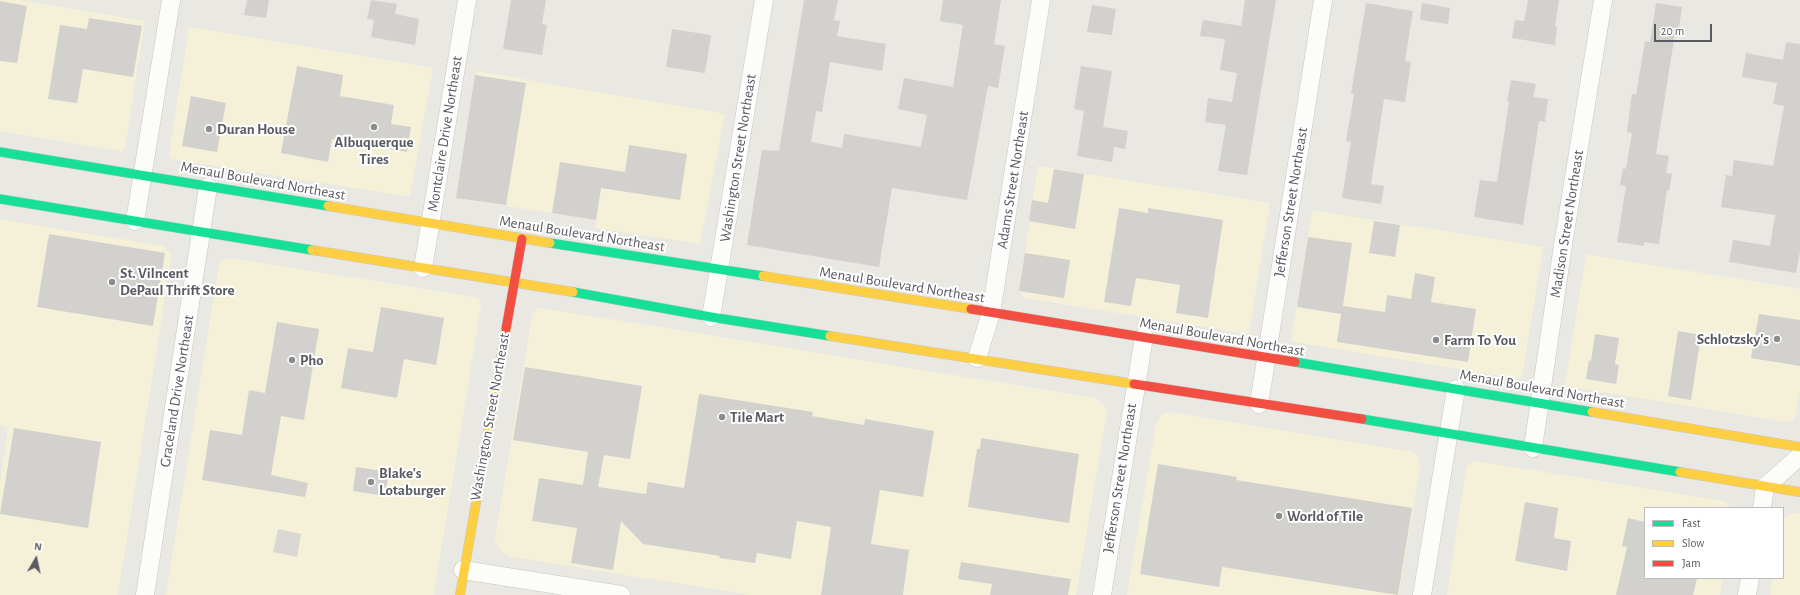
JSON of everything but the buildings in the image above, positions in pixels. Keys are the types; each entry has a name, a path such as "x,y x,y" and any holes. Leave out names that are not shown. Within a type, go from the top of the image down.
{"main road":[{"name":"Menaul Boulevard Northeast","path":"0,152 142,174 208,187 430,224 1144,337 1266,359 1456,389 1800,447"},
{"path":"0,199 201,233 514,282 711,316 1449,433 1800,492"},
{"name":"Washington Street Northeast","path":"460,595 463,570 522,238"}],"street":[{"path":"135,221 171,0"},
{"name":"Montclaire Drive Northeast","path":"423,268 467,0"},
{"name":"Washington Street Northeast","path":"711,316 720,270 764,0"},
{"name":"Adams Street Northeast","path":"977,358 991,313 1041,0"},
{"name":"Jefferson Street Northeast","path":"1259,404 1323,0"},
{"name":"Madison Street Northeast","path":"1533,448 1563,245 1603,0"},
{"name":"Graceland Drive Northeast","path":"145,595 208,187"},
{"name":"Jefferson Street Northeast","path":"1102,595 1135,384 1144,337"},
{"path":"1422,595 1456,389"},
{"path":"1762,507 1765,487 1800,456"},
{"path":"463,570 621,595"},
{"path":"1747,595 1750,579"}],"shaded area":[{"path":"0,0 19,0 145,21 125,148 122,151 0,131"},
{"path":"189,27 433,68 410,196 171,159 169,155"},
{"path":"476,71 725,114 700,244 595,228 596,220 456,198"},
{"path":"1038,166 1270,203 1249,333 1247,334 1026,298 1019,292"},
{"path":"1312,210 1543,247 1522,377 1518,379 1291,341"},
{"path":"0,219 164,246 169,252 171,259 118,595 0,595 0,485 8,427 0,425"},
{"path":"1586,254 1800,289 1800,390 1796,414 1793,419 1788,422 1565,386"},
{"path":"231,258 480,299 481,305 434,595 166,595 219,264 224,259"},
{"path":"537,308 1095,398 1104,405 1107,413 1076,595 750,595 507,556 498,548 495,539 532,315"},
{"path":"1168,412 1414,452 1419,459 1420,465 1399,595 1127,595 1156,424 1161,415"},
{"path":"1476,461 1724,501 1731,507 1644,507 1644,579 1723,579 1720,595 1447,595 1466,468 1470,463"},
{"path":"1800,513 1800,595 1770,595 1773,579 1784,579 1784,519 1788,514"},
{"path":"278,529 301,534 297,557 273,552"}],"traffic: fast":[{"path":"0,152 328,206"},
{"path":"0,199 312,250"},
{"path":"550,243 763,276"},
{"path":"573,292 711,317 830,336"},
{"path":"1295,362 1592,412"},
{"path":"1362,419 1680,472"}],"traffic: slow":[{"path":"328,206 550,243"},
{"path":"312,250 573,292"},
{"path":"763,276 971,309"},
{"path":"460,595 506,329"},
{"path":"830,336 1134,384"},
{"path":"1592,412 1800,447"},
{"path":"1680,472 1800,492"}],"traffic: jam":[{"path":"506,329 522,239"},
{"path":"971,309 1295,362"},
{"path":"1134,384 1362,419"}],"place":[{"name":"Albuquerque Tires","path":"374,127"},
{"name":"Duran House","path":"209,129"},
{"name":"St. Vilncent DePaul Thrift Store","path":"112,282"},
{"name":"Schlotzsky's","path":"1777,339"},
{"name":"Farm To You","path":"1436,340"},
{"name":"Pho","path":"292,360"},
{"name":"Tile Mart","path":"722,417"},
{"name":"Blake's Lotaburger","path":"371,482"},
{"name":"World of Tile","path":"1279,516"}]}
